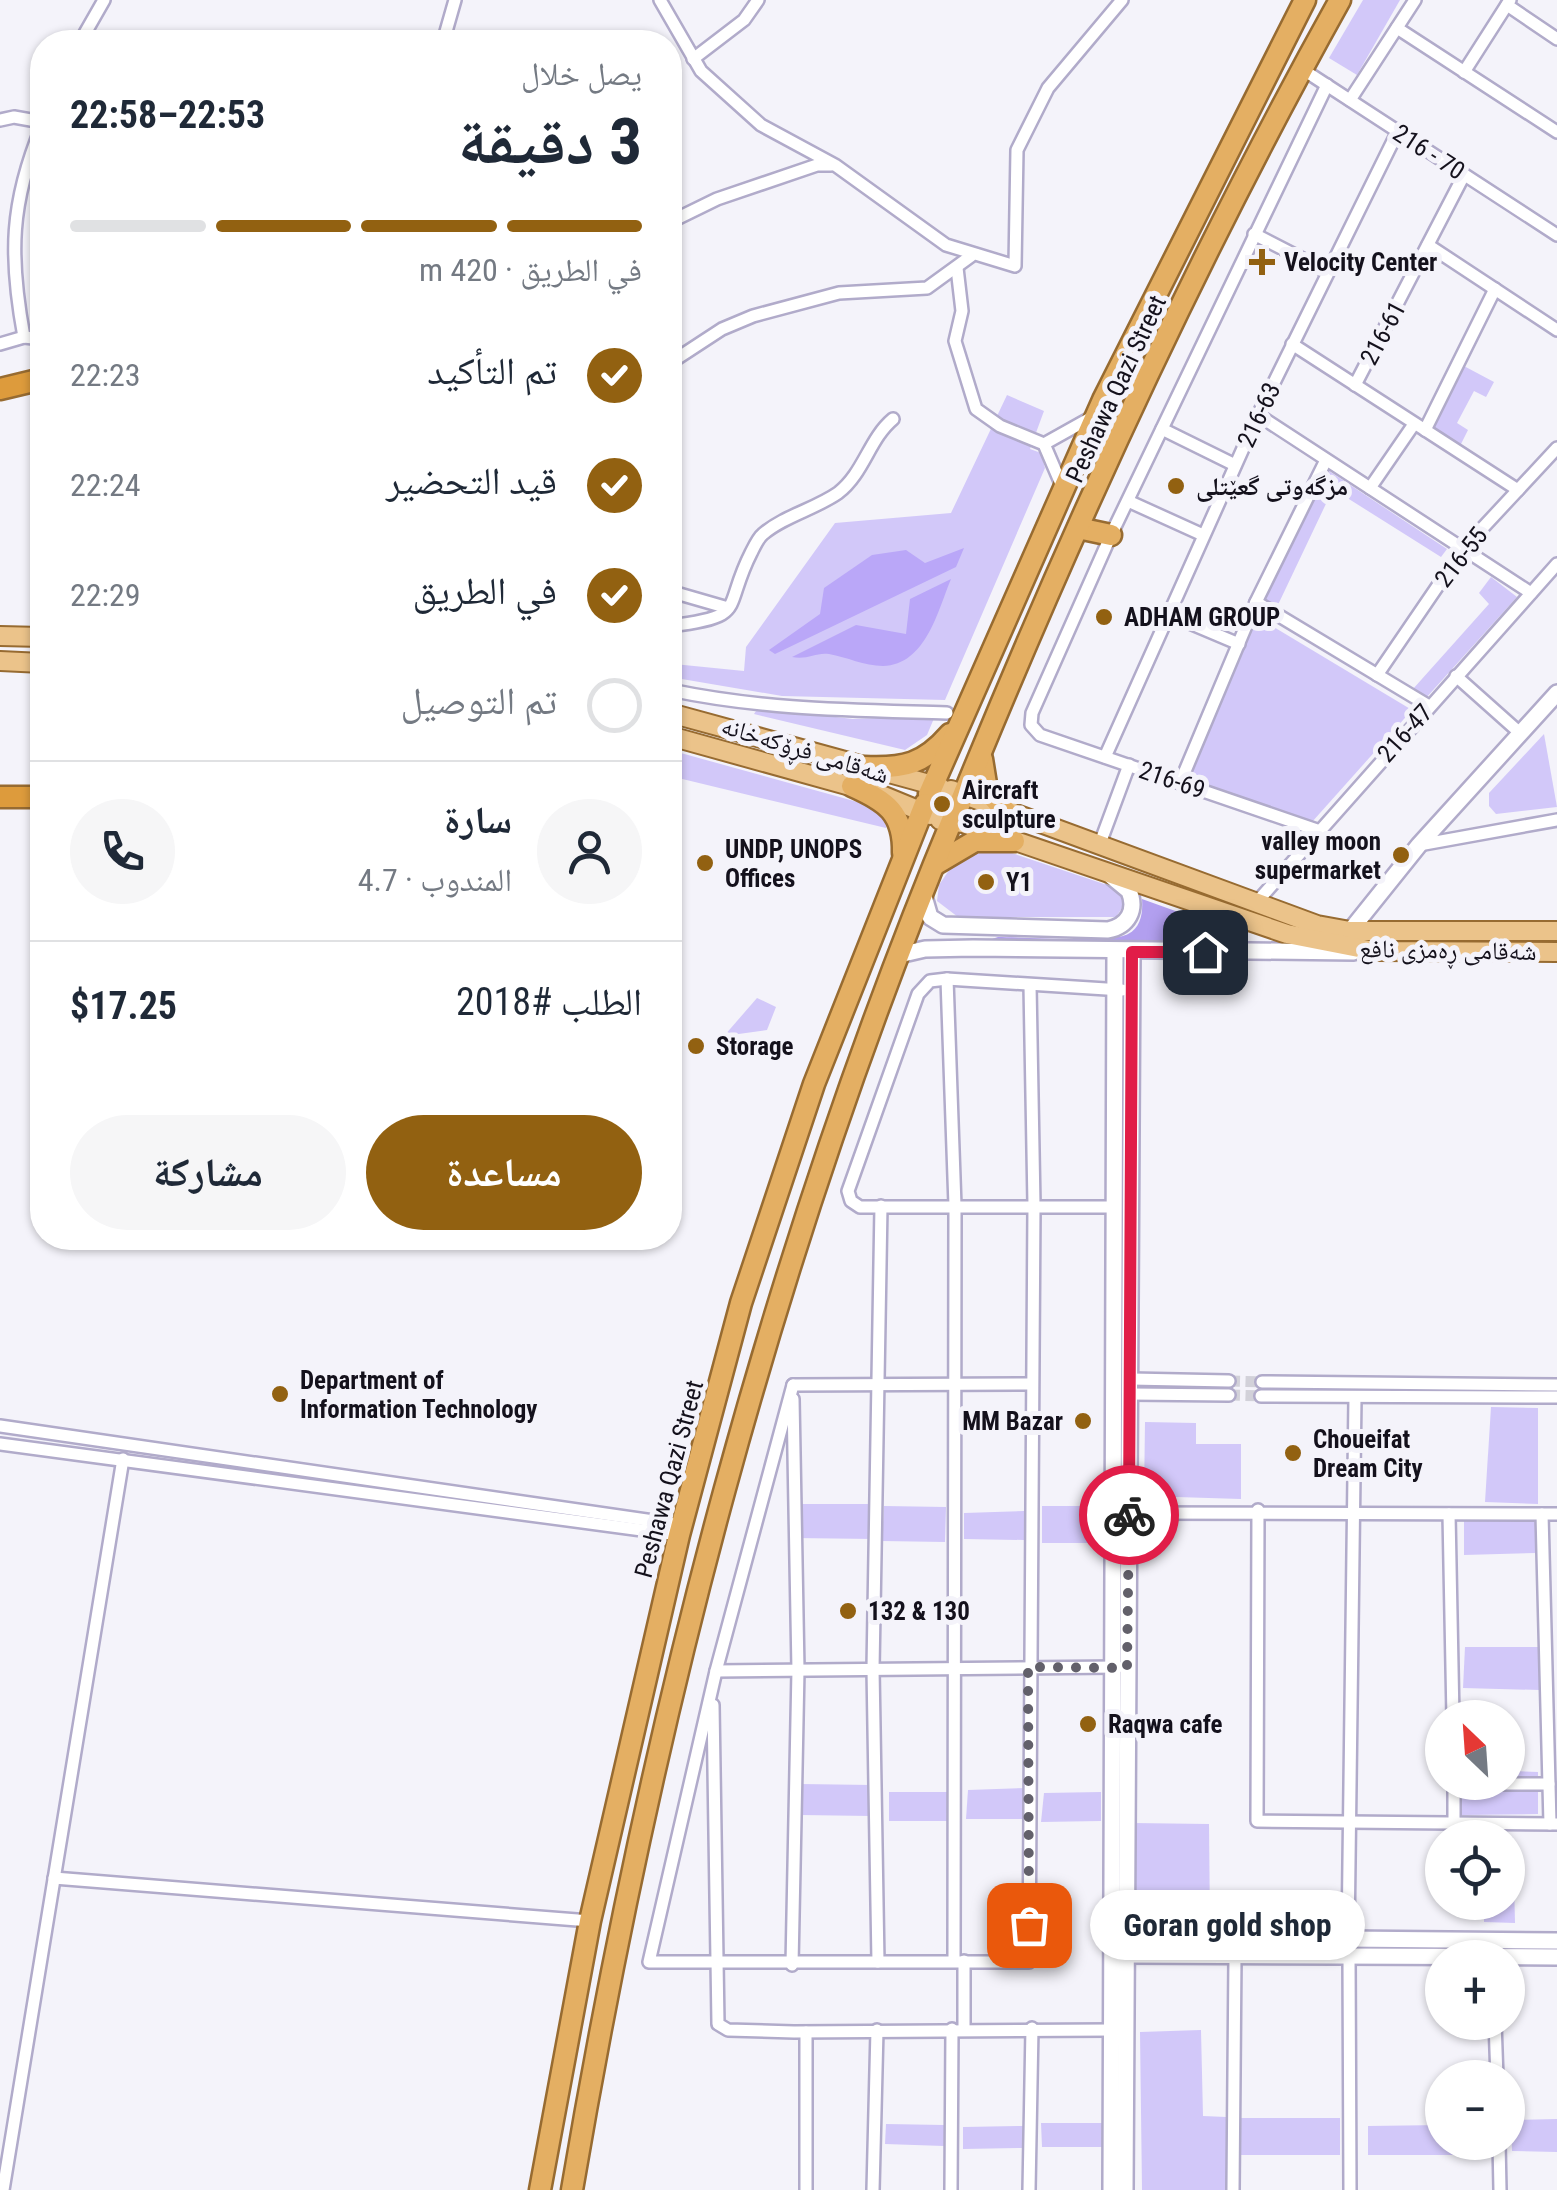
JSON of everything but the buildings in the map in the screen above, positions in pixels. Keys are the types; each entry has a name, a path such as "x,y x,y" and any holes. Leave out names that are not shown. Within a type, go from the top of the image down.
{"highway":[{"name":"Peshawa Qazi Street","path":"572,2190 606,1990 706,1562 767,1330 848,1085 934,865 956,715 1097,414 1306,0"},
{"name":"Peshawa Qazi Street","path":"540,2190 590,1920 680,1530 742,1303 814,1084 902,863 985,742 1178,313 1340,0"},
{"path":"0,390 30,382"},
{"path":"1078,528 1111,535"},
{"path":"864,768 920,762 956,715"},
{"path":"985,742 984,784 1001,811"},
{"path":"852,786 881,799 895,812 903,838 902,863"},
{"path":"0,797 30,797"},
{"path":"934,865 975,841 1014,841"}],"main road":[{"path":"0,636 30,637"},
{"path":"0,661 30,662"},
{"name":"شەقامی فڕۆکەخانە","path":"682,716 864,768 941,804"},
{"name":"شەقامی فڕۆکەخانە","path":"682,739 852,786 941,804"},
{"name":"شەقامی ڕەمزی نافع","path":"941,804 1001,811 1256,903 1350,931 1557,931"},
{"name":"شەقامی ڕەمزی نافع","path":"941,804 988,832 1286,934 1374,951 1557,952"},
{"path":"988,832 986,818 1001,811"}],"street":[{"path":"87,30 104,0"},
{"path":"446,30 455,0"},
{"path":"660,0 677,30"},
{"path":"693,59 744,20 758,0"},
{"path":"682,39 693,59 729,101 760,125 835,165 904,216 971,256 1015,266 1017,150 1048,88 1122,0"},
{"path":"1350,100 1415,0"},
{"path":"1464,72 1509,3 1557,39"},
{"path":"1397,28 1557,132"},
{"name":"216 - 70","path":"1302,69 1555,229"},
{"path":"1111,535 1327,85"},
{"path":"0,120 14,117 30,121"},
{"name":"216-63","path":"1104,757 1258,415 1398,131"},
{"path":"24,337 6,272 30,160"},
{"path":"682,216 717,199 784,176 835,165"},
{"name":"216-61","path":"1356,385 1464,174"},
{"path":"1254,234 1328,272"},
{"path":"1428,246 1557,330"},
{"path":"682,355 722,329 753,316 839,294 927,288 971,256"},
{"path":"957,268 962,311 955,341 976,409 1000,426 1044,444 1063,490"},
{"path":"1370,488 1419,427 1495,289"},
{"path":"0,344 30,338"},
{"path":"1292,344 1518,490"},
{"path":"1044,444 1097,414"},
{"path":"1258,415 1531,593"},
{"path":"682,625 711,621 735,604 748,559 761,535 839,492 861,468 882,428 893,419"},
{"path":"1162,429 1235,465"},
{"name":"216-55","path":"1377,674 1463,549 1557,448"},
{"path":"1180,783 1256,602 1326,460"},
{"path":"1128,501 1203,535"},
{"name":"216-69","path":"1111,535 1032,713 1031,725 1040,734 1317,830"},
{"name":"216-47","path":"1256,903 1557,564"},
{"path":"682,595 728,608"},
{"path":"1256,602 1430,706"},
{"path":"1168,614 1239,644"},
{"path":"1456,676 1520,733"},
{"path":"682,693 736,704 825,712 956,715"},
{"path":"1350,931 1419,845 1557,693"},
{"path":"1099,846 1129,766"},
{"path":"1419,845 1557,820"},
{"path":"923,894 928,914 939,924 1108,930 1120,926 1132,912 1131,895 1104,872"},
{"path":"974,948 971,934 995,928"},
{"path":"899,956 925,949 974,948 1374,951"},
{"path":"1115,952 1123,990 1119,1995 1125,2190"},
{"path":"1120,1667 1129,1514 1122,1438 1130,1387 1123,1351 1115,1207 1123,990 1132,952"},
{"path":"1115,1207 855,1205 849,1196 918,994 930,982 947,979 1123,990"},
{"path":"947,979 956,1206 954,1667 959,1961 950,2190"},
{"path":"793,1385 714,1677 650,1962 1029,1962 1034,1205 1030,985"},
{"path":"878,1962 873,1669 882,1206"},
{"path":"1130,1387 1229,1381"},
{"path":"1262,1382 1557,1397"},
{"path":"793,1385 1032,1384"},
{"path":"792,1965 798,1670 793,1385"},
{"path":"1261,1396 1355,1397 1557,1385"},
{"path":"1130,1387 1229,1396"},
{"path":"1348,1939 1355,1397"},
{"path":"0,1426 680,1530"},
{"path":"0,1444 680,1530"},
{"path":"2,2190 123,1459"},
{"path":"1129,1514 1258,1510 1557,1514"},
{"path":"1258,1510 1257,1821 1425,1823"},
{"path":"1450,1514 1452,1700"},
{"path":"1525,1824 1553,1824 1542,1514"},
{"path":"714,1677 798,1670 1120,1667"},
{"path":"714,1677 718,2024 728,2030 806,2032 1112,2030"},
{"path":"1525,1784 1549,1784"},
{"path":"54,1878 590,1920"},
{"path":"1111,2190 1112,2030 1126,1955 1120,1908"},
{"path":"1126,1937 1557,1940"},
{"path":"1315,1957 1316,1939"},
{"path":"1378,1956 1379,1939"},
{"path":"1126,1955 1425,1956"},
{"path":"1233,2190 1235,1956"},
{"path":"1349,1957 1350,2190"},
{"path":"1525,1957 1557,1957"},
{"path":"1029,2190 1032,2028"},
{"path":"873,2190 876,2030"},
{"path":"806,2032 806,2190"},
{"path":"1499,2160 1500,2190"}],"shaded area":[{"path":"1363,0 1400,0 1357,75 1329,58"},
{"path":"1462,365 1494,382 1486,397 1474,391 1457,423 1468,430 1459,448 1432,430"},
{"path":"1007,395 1044,411 1030,449 1041,453 1045,468 945,700 782,696 682,679 682,665 744,671 746,647 835,523 951,513"},
{"path":"1326,469 1447,549 1441,557 1333,489 1276,609 1263,600"},
{"path":"964,548 956,567 775,654 769,650 820,614 824,588 872,555 906,550 925,563"},
{"path":"1491,577 1517,597 1425,699 1413,689 1489,604 1479,593"},
{"path":"951,579 928,634 910,656 898,663 876,666 824,654 792,657 856,625 906,634 910,599"},
{"path":"1257,617 1412,710 1312,822 1189,778"},
{"path":"758,708 853,719 935,716 927,735 905,750 754,714"},
{"path":"1544,734 1557,807 1496,814 1489,806 1489,793"},
{"path":"682,753 872,806 883,812 886,828 682,779"},
{"path":"994,847 1119,889 1124,905 1116,917 958,917 937,901 939,885 962,851"},
{"path":"1142,899 1206,922 1214,929 1213,936 1200,944 986,941 998,937 1119,937 1138,924"},
{"path":"757,998 776,1007 767,1030 724,1036"},
{"path":"1491,1407 1538,1408 1538,1504 1485,1502"},
{"path":"1145,1422 1196,1423 1196,1444 1241,1444 1241,1499 1144,1496"},
{"path":"794,1504 875,1504 874,1539 794,1538"},
{"path":"884,1506 946,1507 945,1542 882,1541"},
{"path":"1042,1506 1105,1506 1105,1543 1042,1543"},
{"path":"1024,1511 1024,1540 964,1539 964,1513"},
{"path":"1464,1521 1534,1521 1538,1523 1536,1553 1464,1555"},
{"path":"1465,1647 1538,1647 1540,1690 1463,1688"},
{"path":"1525,1772 1538,1772 1538,1814 1461,1815 1461,1800 1525,1800"},
{"path":"801,1784 872,1785 871,1816 801,1815"},
{"path":"1027,1788 1024,1819 966,1819 968,1790"},
{"path":"889,1792 948,1792 948,1821 889,1821"},
{"path":"1101,1792 1101,1821 1041,1822 1044,1793"},
{"path":"1132,1823 1209,1824 1210,1926 1132,1926"},
{"path":"1515,1920 1515,1923 1484,1922"},
{"path":"1201,2030 1203,2116 1226,2117 1228,2190 1142,2190 1140,2032"},
{"path":"1240,2118 1340,2118 1340,2155 1241,2155"},
{"path":"1557,2119 1557,2152 1525,2151 1525,2120"},
{"path":"1041,2123 1104,2123 1105,2147 1042,2147"},
{"path":"886,2124 944,2125 944,2146 885,2144"},
{"path":"1425,2125 1425,2155 1368,2155 1368,2126"},
{"path":"1023,2126 1023,2148 963,2149 963,2127"}],"tunnel":[{"path":"1229,1381 1262,1382"},
{"path":"1229,1395 1261,1396"}],"way so far":[{"path":"1029,1925 1028,1667 1127,1668 1129,1515"}],"place":[{"name":"Velocity Center","path":"1262,262"},
{"name":"مزگەوتی گعێتلی","path":"1176,486"},
{"name":"ADHAM GROUP","path":"1104,617"},
{"name":"Aircraft sculpture","path":"942,804"},
{"name":"valley moon supermarket","path":"1401,855"},
{"name":"UNDP, UNOPS Offices","path":"705,863"},
{"name":"Y1","path":"986,882"},
{"name":"Storage","path":"696,1046"},
{"name":"Department of Information Technology","path":"280,1394"},
{"name":"MM Bazar","path":"1083,1421"},
{"name":"Choueifat Dream City","path":"1293,1453"},
{"name":"132 & 130","path":"848,1611"},
{"name":"Raqwa cafe","path":"1088,1724"},
{"name":"Goran gold shop","path":"1029,1925"}],"route":[{"path":"1129,1515 1132,952 1205,952"}]}
